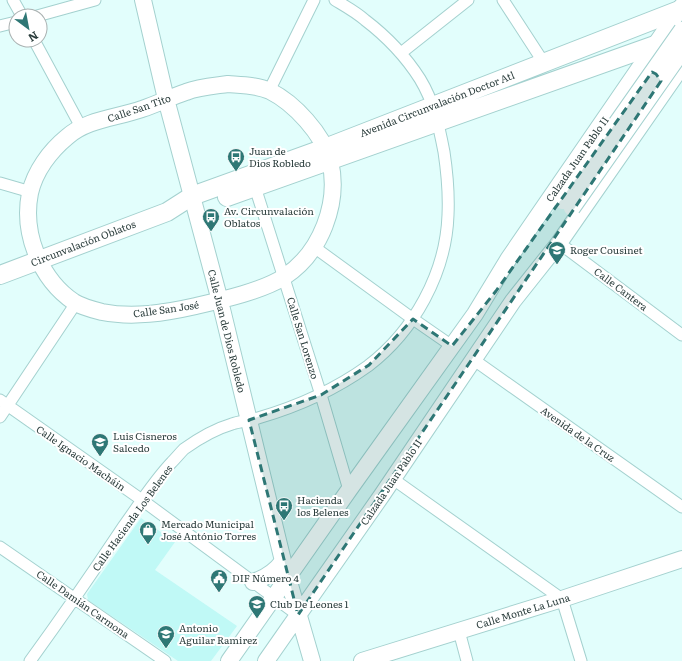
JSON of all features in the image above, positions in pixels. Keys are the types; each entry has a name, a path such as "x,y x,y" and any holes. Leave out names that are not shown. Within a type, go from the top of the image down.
{"main road":[{"name":"Avenida Circunvalación Doctor Atl","path":"436,113 544,63 681,9"},
{"name":"Avenida Circunvalación Doctor Atl","path":"193,202 436,113 655,45 682,34"},
{"name":"Avenida Circunvalación Doctor Atl","path":"193,202 255,187 327,154"},
{"name":"Circunvalación Oblatos","path":"0,275 193,202"}],"street":[{"path":"48,13 95,0"},
{"name":"Calle Juan de Dios Robledo","path":"143,0 166,99 220,301 288,578 312,661"},
{"path":"269,91 314,0"},
{"name":"Calle Hacienda Los Belenes","path":"30,661 142,500 161,474 183,450 208,434 232,424 257,419 321,395 346,381 369,365 395,341 413,319 422,304 438,268 445,243 448,215 446,170 436,113 420,80 401,53 365,19 335,0"},
{"path":"401,53 468,0"},
{"path":"503,0 544,63"},
{"name":"Calzada Juan Pablo II","path":"229,661 475,314 509,258 681,9"},
{"name":"Calzada Juan Pablo II","path":"266,661 393,479 513,301 567,204 682,30"},
{"path":"38,48 81,127"},
{"name":"Calzada Juan Pablo II","path":"475,314 496,291 567,204 682,50"},
{"name":"Calzada Juan Pablo II","path":"513,301 559,243 682,66"},
{"path":"637,72 643,70 656,74 663,84 664,91"},
{"name":"Calle San Tito","path":"39,260 29,227 28,211 30,192 36,176 45,161 59,145 81,127 142,109 187,91 228,84 257,87 269,91 300,114 316,132 327,154"},
{"name":"Calle San José","path":"39,260 47,275 76,303 101,311 136,315 179,310 220,301 253,291 284,277 305,258 314,247 322,232 332,202 333,185 327,154"},
{"path":"0,183 30,192"},
{"name":"Calle San Lorenzo","path":"255,187 321,395 349,490"},
{"name":"Calle Cantera","path":"559,243 682,335"},
{"path":"314,247 452,346"},
{"path":"0,417 4,403 76,303"},
{"name":"Avenida de la Cruz","path":"474,360 682,508"},
{"name":"Calle Ignacio Macháin","path":"4,403 142,500 298,615"},
{"path":"393,479 562,599 581,661"},
{"name":"Calle Damián Carmona","path":"0,547 165,661"},
{"name":"Calle Monte La Luna","path":"362,661 562,599 682,559"},
{"path":"253,582 270,575 284,561"},
{"path":"459,631 467,661"}],"highlighted area":[{"path":"652,72 656,74 661,81 298,615 249,420 321,395 369,365 413,319 452,346 496,291"}],"shaded area":[{"path":"141,518 175,542 155,570 237,626 211,661 178,661 88,600 87,594"}],"place":[{"name":"Juan de Dios Robledo","path":"236,172"},
{"name":"Av. Circunvalación Oblatos","path":"211,232"},
{"name":"Roger Cousinet","path":"557,265"},
{"name":"Luis Cisneros Salcedo","path":"100,457"},
{"name":"Hacienda los Belenes","path":"284,521"},
{"name":"Mercado Municipal José António Torres","path":"148,545"},
{"name":"DIF Número 4","path":"219,593"},
{"name":"Club De Leones 1","path":"257,619"},
{"name":"Antonio Aguilar Ramirez","path":"166,649"}]}
